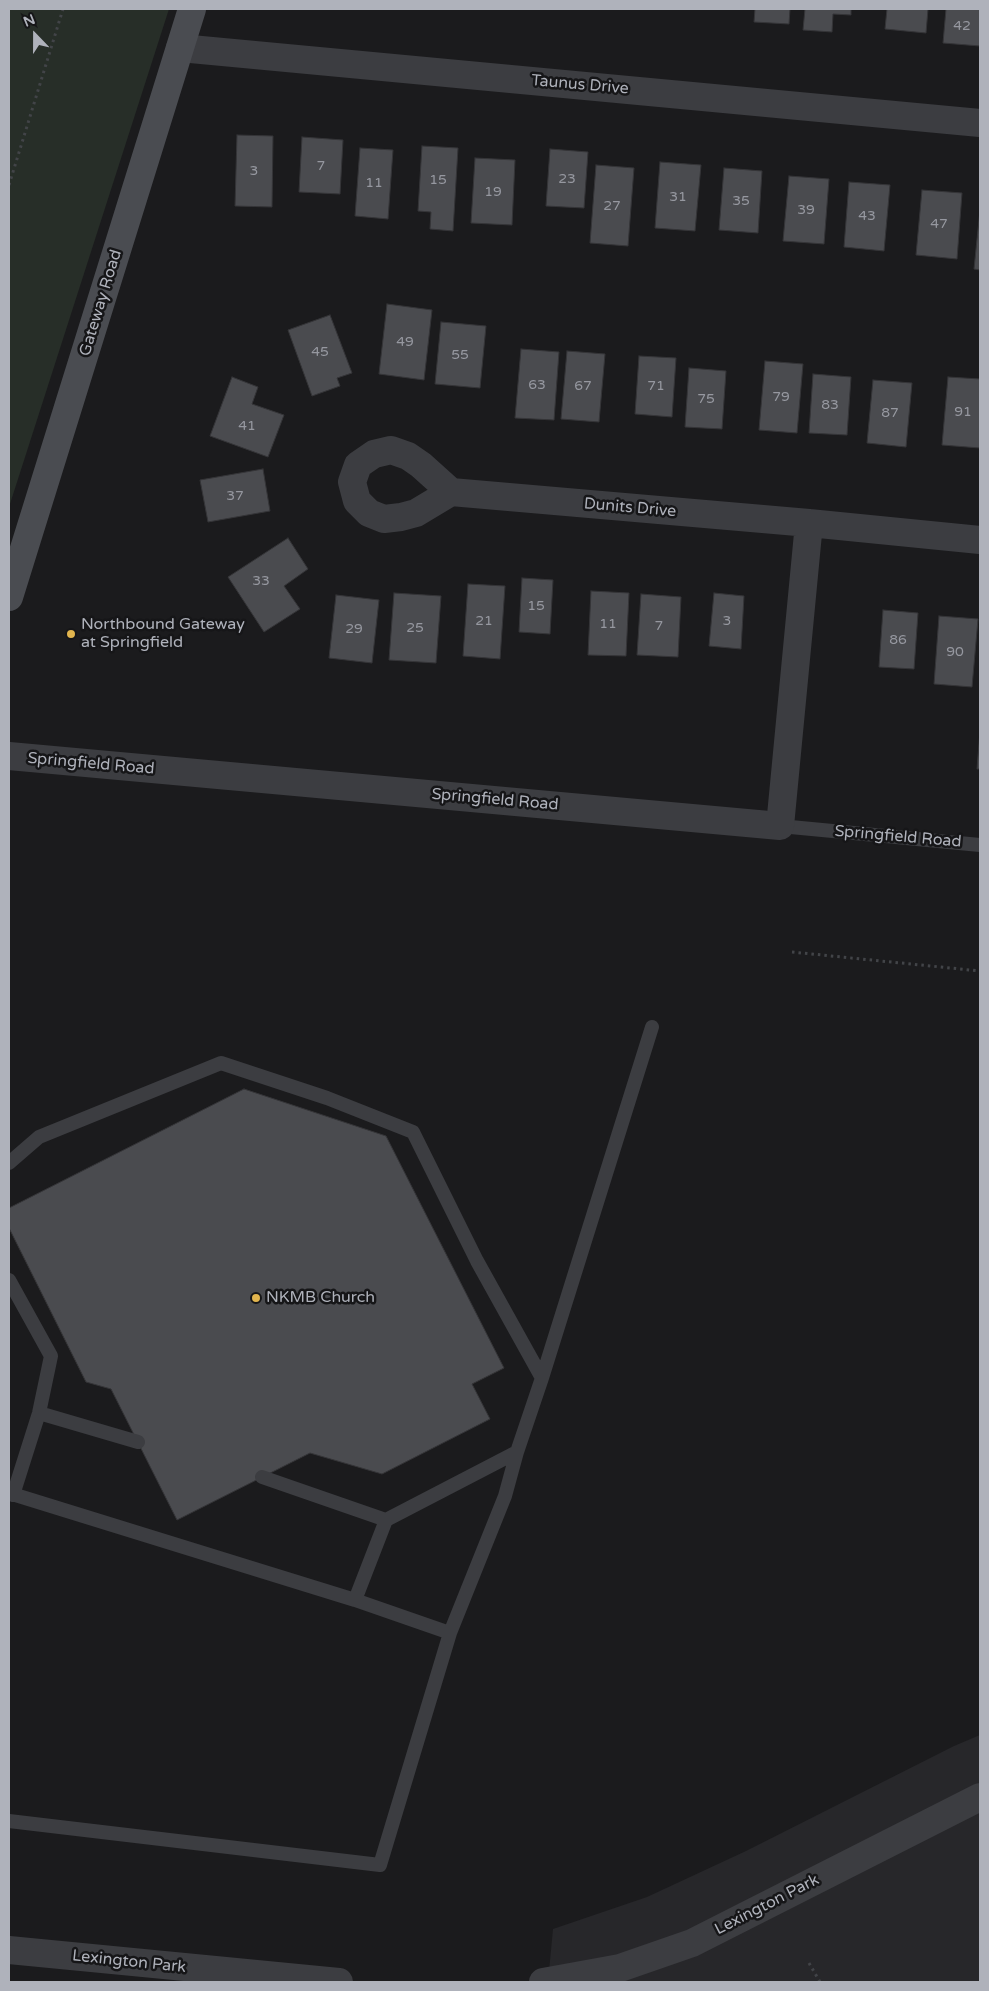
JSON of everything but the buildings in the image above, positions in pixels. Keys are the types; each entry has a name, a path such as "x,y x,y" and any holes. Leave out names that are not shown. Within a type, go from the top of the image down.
{"main road":[{"name":"Gateway Road","path":"9,597 192,9"}],"street":[{"name":"Taunus Drive","path":"180,48 980,123"},
{"name":"Dunits Drive","path":"452,492 980,540"},
{"path":"780,826 809,523"},
{"name":"Springfield Road","path":"9,756 780,826"},
{"name":"Lexington Park","path":"543,1982 622,1975 658,1956 714,1932 980,1797"},
{"name":"Lexington Park","path":"9,1950 339,1982"}],"lane":[{"name":"Springfield Road","path":"780,826 980,845"},
{"path":"9,1821 380,1865 450,1633 505,1496 517,1452 652,1027"},
{"path":"9,1163 39,1137 221,1063 327,1098 413,1132 478,1261 542,1378"},
{"path":"9,1280 51,1356 39,1413 11,1494 355,1600 450,1633"},
{"path":"39,1413 138,1442"},
{"path":"355,1600 386,1520 517,1452"},
{"path":"262,1477 386,1520"}],"path":[{"path":"9,185 63,9"},
{"path":"792,952 980,971"},
{"path":"809,1963 820,1982"}],"shaded area":[{"path":"9,9 169,9 9,507"},
{"path":"980,1735 980,1982 548,1982 553,1929 647,1897 746,1851 954,1746"}],"place":[{"name":"Northbound Gateway at Springfield","path":"71,634"},
{"name":"NKMB Church","path":"256,1298"}]}
